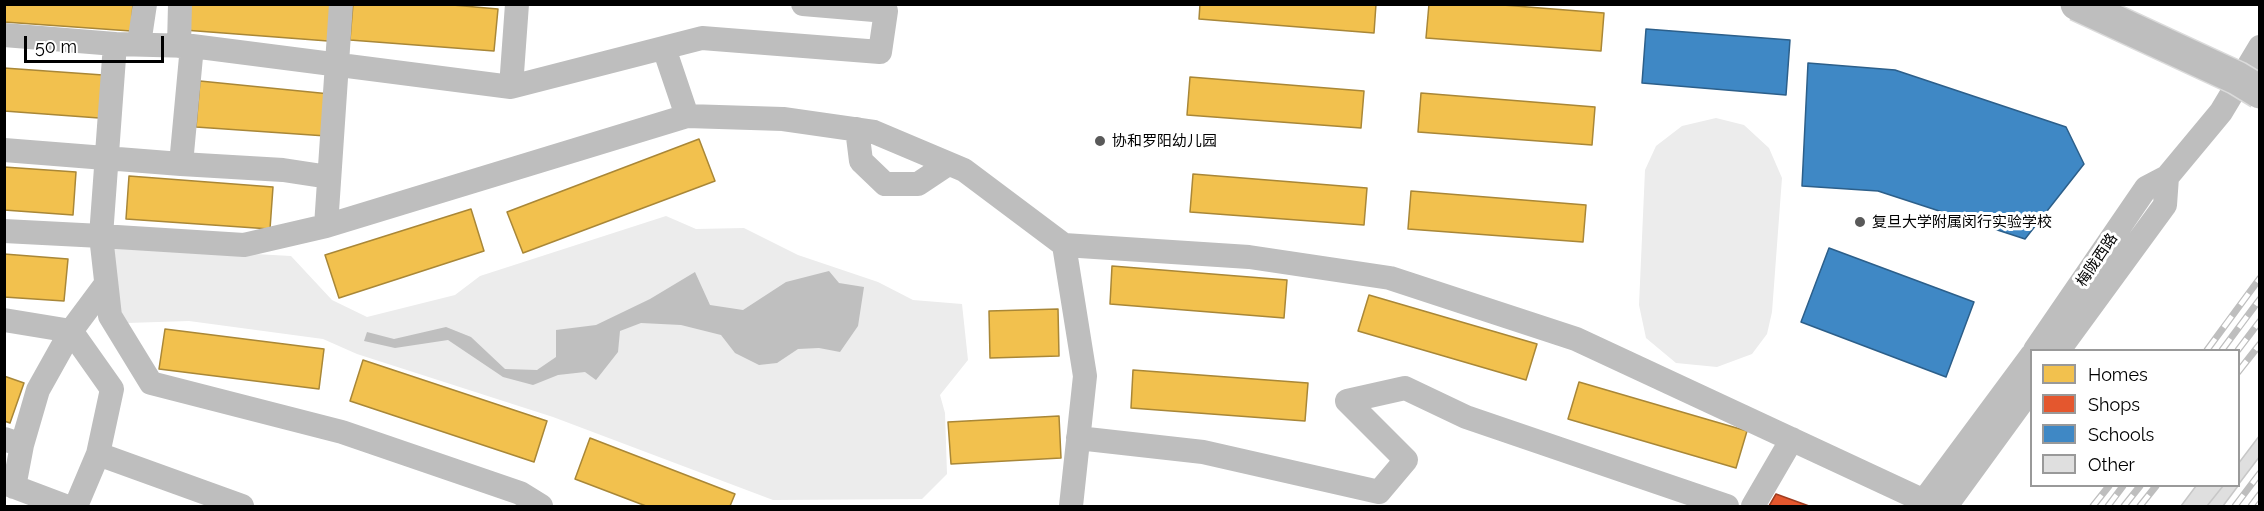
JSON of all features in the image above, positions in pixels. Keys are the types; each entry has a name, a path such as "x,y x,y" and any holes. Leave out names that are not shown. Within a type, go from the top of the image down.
{"highway":[{"path":"2077,4 2237,78 2259,92"},
{"path":"2111,4 2169,26 2259,67"}],"street":[{"path":"145,4 127,44 108,158 101,236 110,316 151,383 342,432 512,499 540,507"},
{"path":"180,4 186,46 181,164"},
{"path":"326,226 341,4"},
{"path":"511,87 517,4"},
{"path":"4,35 186,46 511,87 702,38 880,52 886,11 804,4"},
{"name":"梅陇西路","path":"2036,349 2146,188 2167,177 2221,112 2259,47"},
{"path":"664,48 687,116"},
{"path":"4,231 244,245 326,226 687,116 783,119 857,129 874,132 964,170 1064,245 1249,257 1390,278 1576,339 1930,505"},
{"path":"857,129 861,161 885,184 918,183 948,164"},
{"path":"4,150 283,170 329,177"},
{"name":"梅陇西路","path":"2060,349 2165,205 2167,177"},
{"path":"1064,245 1085,376 1071,507"},
{"path":"65,507 9,485 13,442 38,390 71,332 106,284"},
{"path":"4,320 71,332 112,389 98,454 76,507"},
{"path":"1930,505 2030,356"},
{"path":"1078,438 1203,452 1379,492 1406,460 1347,401 1405,388 1466,417 1727,507"},
{"path":"1930,505 2030,389"},
{"path":"1753,507 1792,440"},
{"path":"98,454 242,507"}],"shaded area":[{"path":"1716,118 1744,125 1769,148 1782,178 1772,312 1767,334 1752,354 1717,367 1676,363 1646,338 1639,305 1645,170 1656,146 1682,126"},
{"path":"666,216 696,229 744,228 798,255 878,282 913,300 962,304 968,360 940,395 945,413 947,474 922,499 773,500 553,417 357,354 323,339 189,321 127,323 118,306 110,246 291,256 332,300 367,317 455,295 480,276"},
{"path":"829,271 839,283 864,287 858,326 840,352 819,348 798,349 777,363 759,365 735,353 721,335 681,325 641,323 620,331 618,352 596,380 585,372 558,375 533,385 503,377 448,340 395,348 364,341 367,332 394,339 446,327 471,337 505,369 537,370 556,357 556,330 596,325 650,299 695,272 710,305 743,310 786,282"}],"building: Homes":[{"path":"4,4 133,4 131,31 4,22"},
{"path":"186,4 331,4 328,41 184,30"},
{"path":"353,4 441,4 498,9 494,51 350,40"},
{"path":"1200,4 1376,4 1374,33 1199,19"},
{"path":"1429,4 1490,4 1604,13 1601,51 1426,38"},
{"path":"4,68 103,75 99,118 4,111"},
{"path":"1190,77 1364,91 1361,128 1187,115"},
{"path":"200,81 330,94 326,136 196,127"},
{"path":"1421,93 1595,107 1592,145 1418,132"},
{"path":"699,139 715,181 523,253 507,212"},
{"path":"4,167 76,172 73,215 4,210"},
{"path":"1193,174 1367,188 1364,225 1190,212"},
{"path":"129,176 273,187 270,229 126,219"},
{"path":"1411,191 1586,205 1583,242 1408,229"},
{"path":"471,209 484,251 339,298 325,255"},
{"path":"4,254 68,259 64,301 4,297"},
{"path":"1112,266 1287,280 1284,318 1110,304"},
{"path":"1369,295 1537,344 1526,380 1358,331"},
{"path":"1058,309 1059,356 990,358 989,311"},
{"path":"165,329 324,349 319,389 159,369"},
{"path":"363,360 547,421 534,462 350,401"},
{"path":"1133,370 1308,383 1305,421 1131,408"},
{"path":"4,376 24,383 10,423 4,421"},
{"path":"1579,382 1747,431 1736,468 1568,419"},
{"path":"1059,416 1061,458 951,464 948,422"},
{"path":"590,438 735,494 730,506 646,506 575,479"}],"building: Shops":[{"path":"1776,494 1809,506 1769,506"}],"building: Schools":[{"path":"1646,29 1790,40 1786,95 1642,83"},
{"path":"1808,63 1895,70 2066,127 2084,164 2025,239 1878,191 1802,186"},
{"path":"1829,248 1974,302 1946,377 1801,322"}],"building: Other":[{"path":"2260,435 2260,456 2240,482 2240,461"},
{"path":"2195,487 2222,487 2207,506 2181,506"},
{"path":"2222,487 2237,487 2223,506 2207,506"}],"railway":[{"path":"2208,349 2260,278"},
{"path":"2223,349 2260,299"},
{"path":"2239,349 2260,321"},
{"path":"2240,369 2260,344"},
{"path":"2235,506 2260,473"},
{"path":"2093,506 2108,487"},
{"path":"2108,506 2122,487"},
{"path":"2124,506 2139,487"},
{"path":"2140,506 2155,487"},
{"path":"2251,506 2260,494"}],"place":[{"name":"协和罗阳幼儿园","path":"1100,141"},
{"name":"复旦大学附属闵行实验学校","path":"1860,222"}]}
